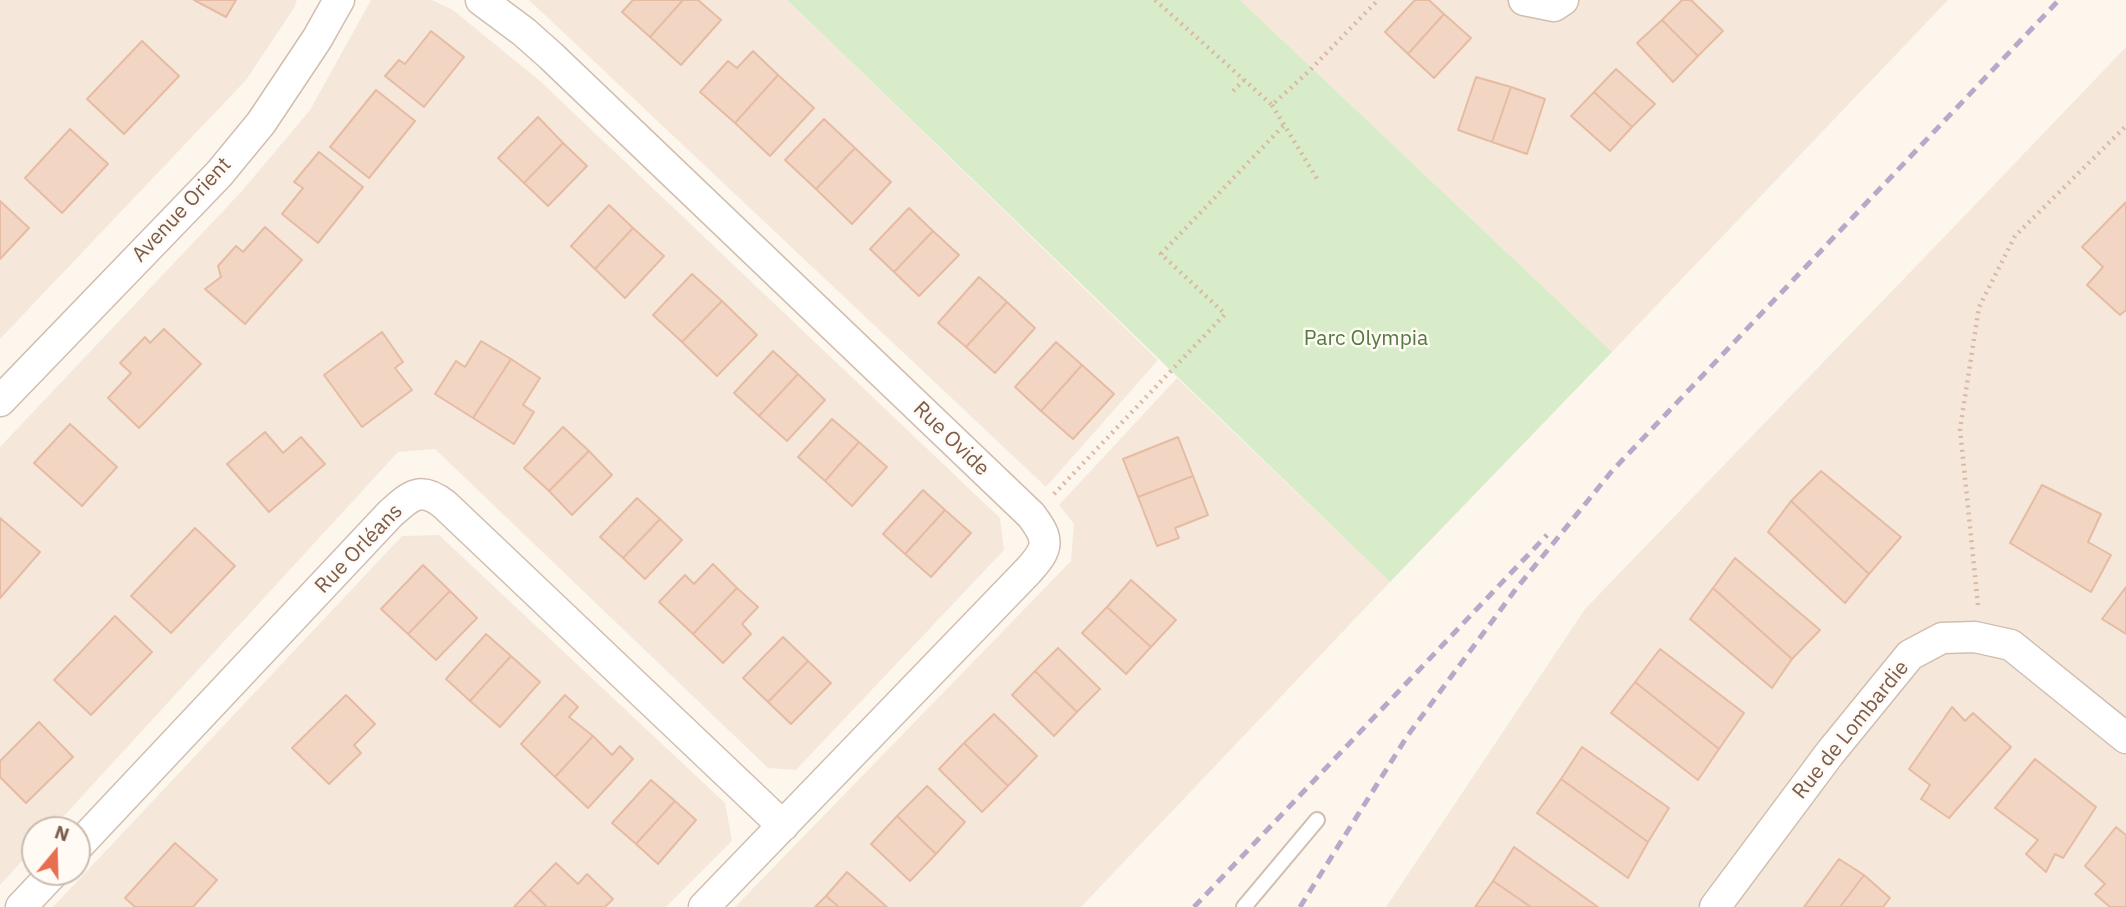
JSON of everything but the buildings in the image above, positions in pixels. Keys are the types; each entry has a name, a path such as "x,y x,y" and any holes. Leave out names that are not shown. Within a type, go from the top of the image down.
{"street":[{"name":"Avenue Orient","path":"0,401 227,163 261,123 317,39 339,0"},
{"name":"Rue Ovide","path":"481,0 524,32 561,66 1031,515 1044,533 1045,549 1035,564 704,907"},
{"path":"1524,0 1553,6 1563,0"},
{"name":"Rue Orléans","path":"91,832 390,514 407,499 421,493 437,498 445,505 783,826"},
{"name":"Rue de Lombardie","path":"1714,907 1830,753 1910,655 1941,638 1975,637 2011,645 2126,737"},
{"path":"21,907 41,886"}],"lane":[{"path":"1244,907 1317,820"}],"path":[{"path":"1155,0 1272,105 1318,183"},
{"path":"1272,105 1378,0"},
{"path":"1233,91 1244,80"},
{"path":"1051,498 1225,314 1161,254 1284,125"},
{"path":"1979,598 1960,429 1979,307 2015,236 2126,126"}],"shaded area":[{"path":"0,0 297,0 246,80 0,339"},
{"path":"371,0 432,0 453,10 540,81 1000,518 1004,550 796,770 768,768 435,449 398,452 64,816 21,816 21,862 0,885 0,447 242,191 310,110"},
{"path":"529,0 787,0 1158,360 1046,487"},
{"path":"1240,0 1948,0 1612,352"},
{"path":"2126,47 2126,907 1386,907 1585,609"},
{"path":"1177,378 1390,582 1081,907 735,907 1071,561 1074,524 1059,505"},
{"path":"439,535 725,803 732,841 666,907 53,907 73,886 91,886 91,867 402,536"}],"green space":[{"name":"Parc Olympia","path":"787,0 1240,0 1612,352 1390,582"}],"railway":[{"path":"1300,907 1408,735 1516,589 1612,471 2059,0"},
{"path":"1194,907 1547,535"}]}
